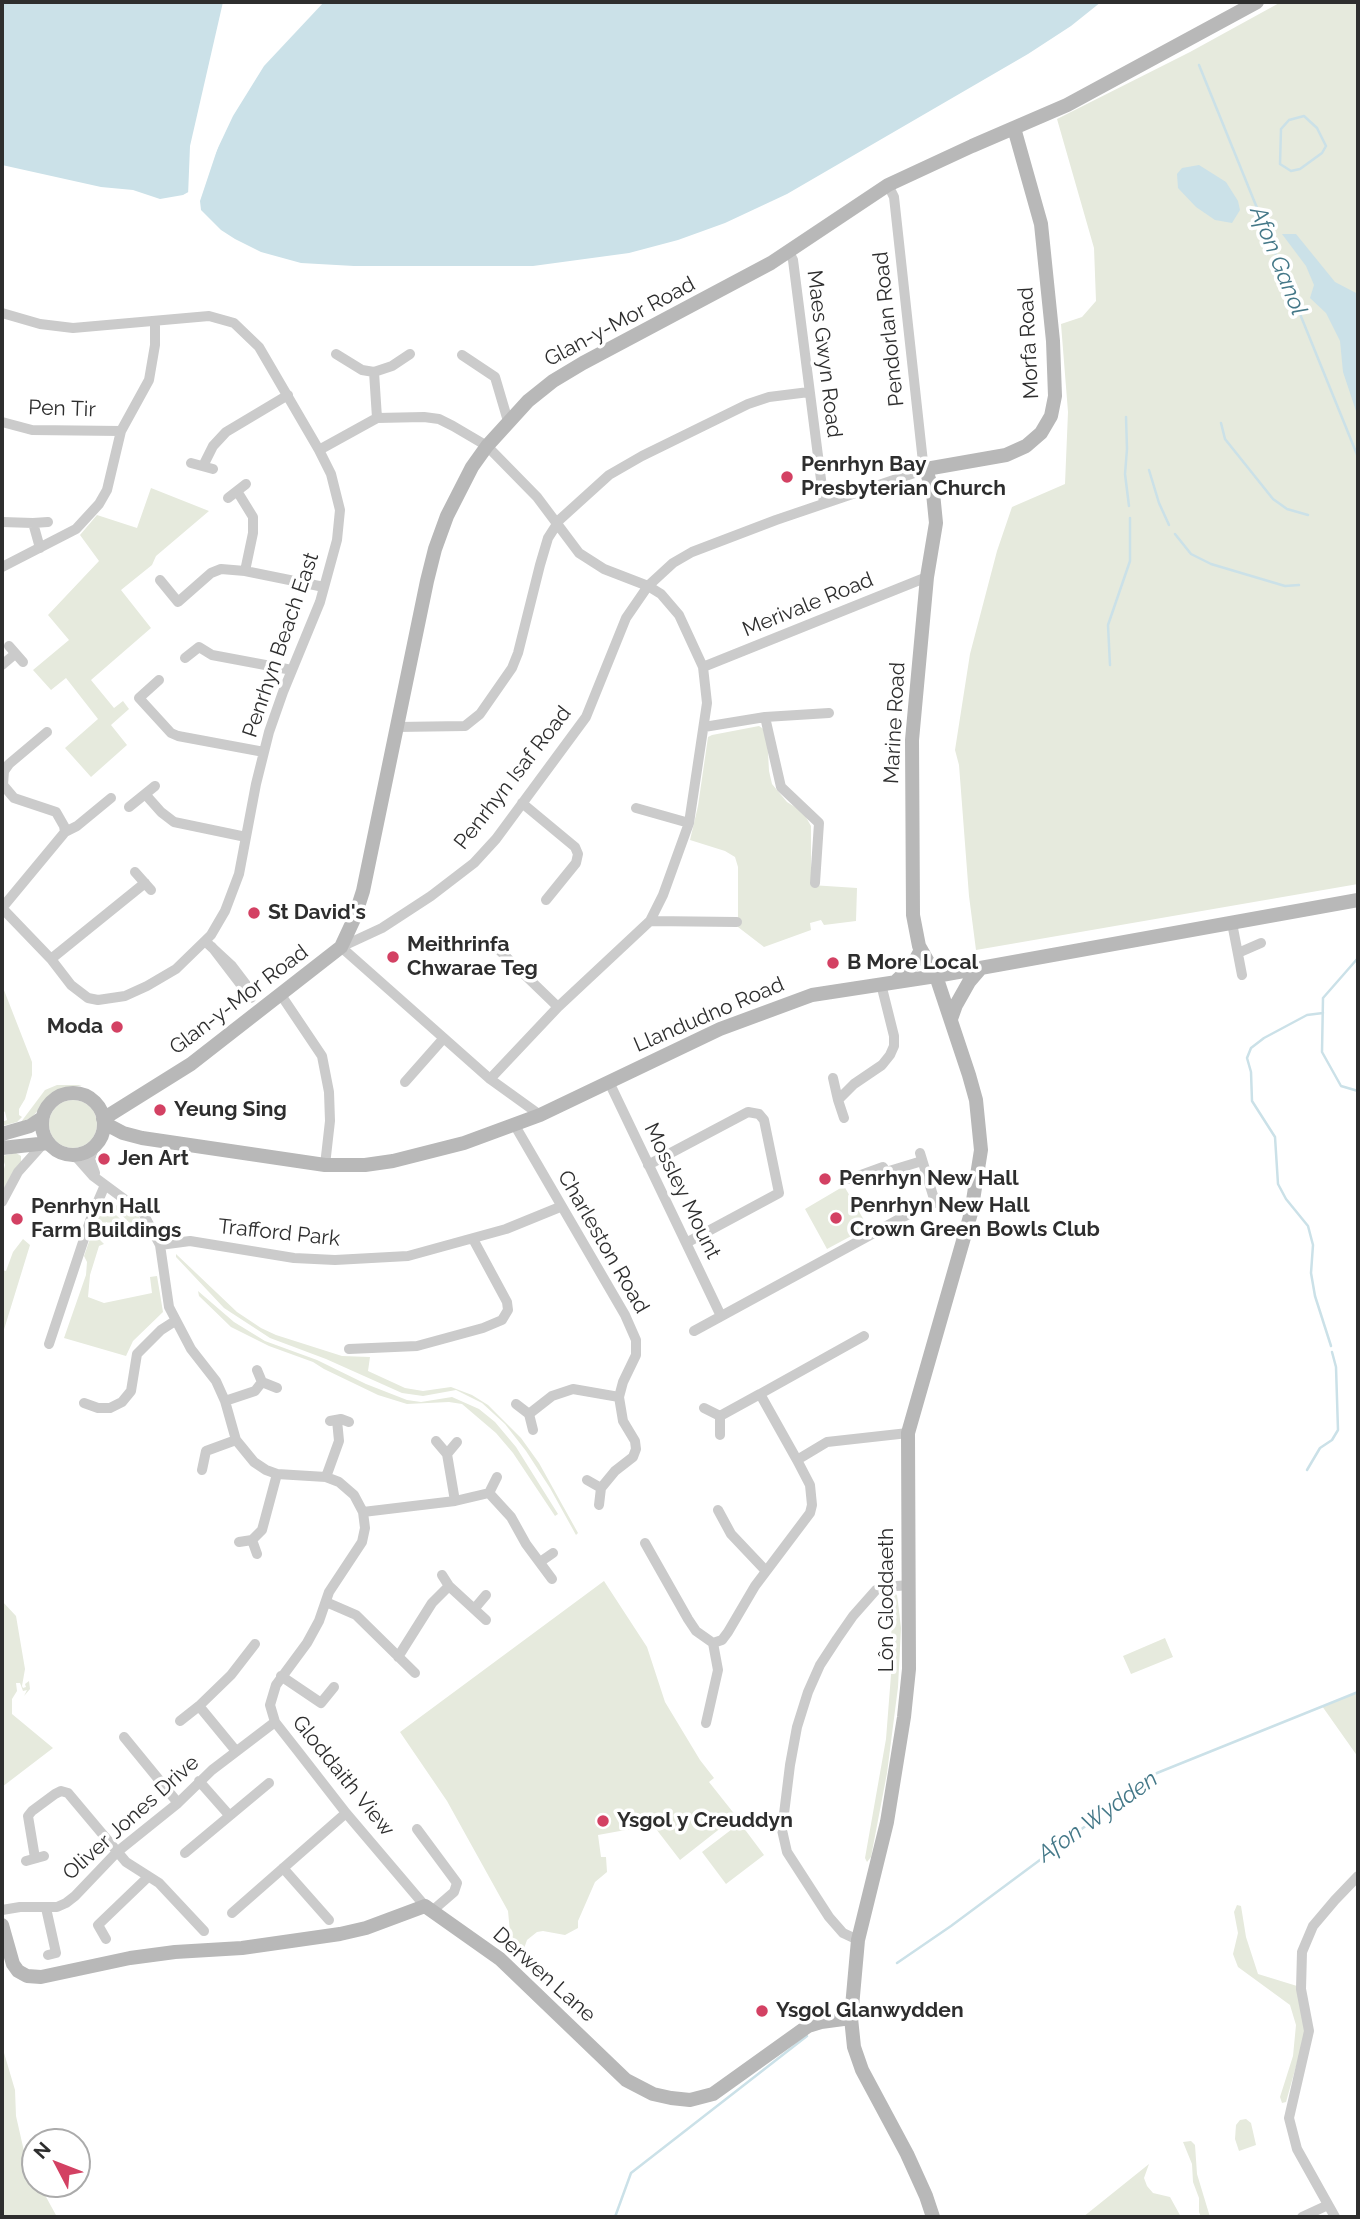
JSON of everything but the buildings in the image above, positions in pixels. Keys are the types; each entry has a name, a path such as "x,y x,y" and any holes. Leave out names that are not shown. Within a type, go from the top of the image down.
{"street":[{"name":"Glan-y-Mor Road","path":"131,1100 191,1064 256,1004 281,995 341,947 363,891 435,549 447,516 472,467 508,421 528,401 553,381 741,281 888,185 1067,105 1257,2"},
{"name":"Morfa Road","path":"926,469 1006,454 1026,446 1041,433 1051,416 1055,396 1053,341 1041,224 1014,128"},
{"name":"Pendorlan Road","path":"888,185 894,197 923,462 926,469"},
{"name":"Maes Gwyn Road","path":"789,252 793,261 824,503"},
{"name":"Penrhyn Beach East","path":"2,313 56,327 73,328 209,316 234,323 259,347 288,395 331,474 340,510 337,540 320,602 292,670 264,752 233,892 209,944 176,969 125,996 111,999 88,998 80,993 2,908"},
{"path":"2,567 76,529 99,504 107,490 121,431 149,380 155,345 155,321"},
{"path":"336,354 362,370 373,372 392,366 410,354"},
{"path":"462,355 495,377 508,421"},
{"path":"373,372 377,418"},
{"path":"397,727 465,726 481,714 515,660 548,538 556,524 609,475 748,404 769,397 809,392"},
{"path":"191,463 208,468 213,446 226,432 288,395"},
{"path":"319,450 377,418 439,419 487,446 537,496 579,552 604,569 648,586 661,594 679,615 703,667 707,703 689,823 663,895 650,921 558,1007 490,1079"},
{"name":"Pen Tir","path":"2,422 32,430 121,431"},
{"name":"Penrhyn Isaf Road","path":"341,947 382,928 454,880 496,839 586,717 626,618 648,586 673,563 692,552 926,469"},
{"name":"Marine Road","path":"926,469 933,493 936,523 927,577 912,740 913,915 921,950 936,976"},
{"path":"237,491 251,510 254,525 245,571"},
{"path":"2,522 48,522"},
{"path":"33,523 40,548"},
{"path":"160,580 181,605 216,570 245,571 324,587"},
{"name":"Merivale Road","path":"703,667 927,577"},
{"path":"185,658 203,644 212,655 292,670"},
{"path":"2,665 16,654"},
{"path":"129,706 159,680"},
{"path":"139,698 163,726 178,736 264,752"},
{"path":"704,727 765,717 829,713"},
{"path":"765,717 781,788 819,823 815,883"},
{"path":"47,732 9,764 4,771 2,785 14,799 56,812 65,832"},
{"path":"129,807 155,786"},
{"path":"145,794 174,822 246,837"},
{"path":"2,908 65,832 104,809 110,797"},
{"path":"522,803 575,847 578,854 576,863 552,897"},
{"path":"636,808 689,823"},
{"path":"51,959 148,886 135,872"},
{"name":"Llandudno Road","path":"97,1143 113,1135 130,1135 325,1165 365,1165 393,1161 464,1143 540,1115 720,1028 812,995 936,976 1358,900"},
{"path":"650,921 737,922"},
{"path":"1232,923 1242,975"},
{"path":"1238,953 1261,943"},
{"path":"209,944 232,966 251,991 256,1004"},
{"path":"341,947 490,1079 540,1115"},
{"path":"499,950 558,1007"},
{"path":"838,1100 854,1084 882,1065 890,1055 894,1035 888,983 912,966 921,950"},
{"path":"951,1019 969,982 981,968"},
{"name":"Lôn Gloddaeth","path":"933,2217 908,2154 862,2070 854,2047 851,2018 858,1940 887,1822 909,1669 908,1433 971,1213 981,1150 970,1075 936,976"},
{"path":"281,995 322,1056 329,1092 330,1121 325,1165"},
{"path":"405,1082 443,1038"},
{"path":"833,1077 844,1118"},
{"name":"Mossley Mount","path":"608,1082 721,1316"},
{"path":"2,1134 30,1126 42,1118 50,1103 68,1093 82,1094 96,1102 113,1104 131,1100"},
{"path":"103,1183 90,1163 90,1154 97,1143 104,1121 131,1100"},
{"path":"96,1102 104,1121"},
{"path":"648,1164 748,1112 759,1114 764,1120 779,1193 686,1243"},
{"path":"42,1118 46,1143"},
{"name":"Llandudno Road","path":"104,1121 130,1135"},
{"name":"Charleston Road","path":"514,1125 625,1315 636,1340 636,1354 619,1397"},
{"path":"2,1202 18,1172 46,1143"},
{"path":"2,1149 22,1144 46,1143 74,1156 103,1183 143,1213 160,1245 164,1284 175,1321 191,1349 216,1381 225,1401 236,1440 254,1462 277,1474 327,1477 348,1488 363,1512 455,1501 489,1493"},
{"path":"69,1154 79,1154 97,1143"},
{"path":"22,1144 32,1158"},
{"path":"850,1179 883,1167 886,1172 921,1157 935,1202"},
{"path":"49,1344 103,1183"},
{"path":"694,1331 935,1202 971,1213"},
{"name":"Trafford Park","path":"160,1245 190,1241 294,1258 335,1260 408,1256 524,1223 560,1207"},
{"path":"349,1349 417,1346 472,1332 502,1320 508,1310 506,1303 473,1239"},
{"path":"85,1403 98,1408 110,1408 122,1402 131,1391 137,1354 161,1330 175,1321"},
{"path":"720,1416 864,1336"},
{"path":"257,1370 262,1382 277,1388"},
{"path":"225,1401 255,1391 262,1382"},
{"path":"529,1414 552,1396 573,1389 619,1397 623,1421 635,1441 636,1450 633,1457 615,1471 601,1488 599,1505"},
{"path":"713,1643 722,1640 728,1632 766,1571 806,1521 812,1505 810,1485 760,1394"},
{"path":"516,1404 529,1414 533,1430"},
{"path":"704,1408 720,1416"},
{"path":"720,1416 720,1435"},
{"path":"327,1477 338,1441 334,1420 349,1422"},
{"path":"797,1460 827,1442 908,1433"},
{"path":"202,1470 201,1447 236,1440"},
{"path":"436,1441 447,1454 455,1501"},
{"path":"447,1454 457,1442"},
{"path":"239,1542 252,1540 262,1530 277,1474"},
{"path":"489,1493 497,1477"},
{"path":"587,1480 601,1488"},
{"path":"489,1493 511,1517 552,1579"},
{"path":"718,1510 731,1534 766,1571"},
{"name":"Gloddaith View","path":"363,1512 365,1528 362,1542 339,1575 307,1643 281,1676 270,1705 275,1721 346,1813 429,1908"},
{"path":"252,1540 257,1554"},
{"path":"645,1543 696,1631 713,1643 718,1670 706,1723"},
{"path":"540,1562 553,1553"},
{"path":"442,1574 449,1586 486,1620"},
{"path":"858,1940 843,1933 829,1917 787,1852 782,1830 790,1765 797,1727 808,1692 820,1665 837,1639 876,1590 909,1585"},
{"path":"398,1657 432,1602 449,1586"},
{"path":"475,1608 486,1595"},
{"path":"326,1602 356,1615 415,1673"},
{"path":"180,1721 200,1706 231,1675 255,1644"},
{"path":"281,1676 321,1703 334,1687"},
{"path":"200,1706 236,1751"},
{"name":"Oliver Jones Drive","path":"2,1910 57,1907 75,1896 117,1852 275,1721"},
{"path":"124,1737 178,1803"},
{"path":"200,1781 229,1815"},
{"path":"185,1853 269,1783"},
{"path":"35,1858 28,1816 61,1791 68,1793 117,1852 133,1867 159,1883 204,1931"},
{"path":"232,1913 346,1813"},
{"path":"2,1925 13,1964 18,1971 27,1976 41,1977 141,1957 242,1948 366,1928 429,1908 454,1892 457,1883 417,1829"},
{"path":"283,1868 329,1920"},
{"path":"1335,2217 1297,2149 1289,2118 1308,2031 1301,1989 1301,1961 1305,1943 1314,1926 1358,1876"},
{"path":"106,1940 98,1925 148,1877"},
{"path":"46,1908 56,1953"},
{"name":"Derwen Lane","path":"429,1908 500,1959 626,2080 665,2097 690,2100 713,2094 808,2026 851,2018"},
{"path":"1302,2217 1328,2205"}],"shaded area":[{"path":"1281,2 1358,2 1358,884 976,950 959,765 955,750 970,654 997,551 1012,507 1065,484 1068,412 1061,324 1082,317 1096,301 1094,248 1057,119 1190,52"},
{"path":"151,488 209,511 156,556 152,565 121,590 151,628 91,680 114,708 123,701 129,709 111,725 127,745 91,777 65,748 98,719 66,678 51,690 33,670 69,640 48,615 99,561 80,535 97,515 137,528"},
{"path":"759,726 767,734 772,784 787,802 803,812 811,826 811,885 857,888 856,921 824,925 821,920 810,923 811,930 764,947 738,927 738,867 735,857 690,840 708,737"},
{"path":"2,985 32,1062 32,1075 19,1109 19,1115 22,1117 17,1122 2,1126 2,1122 7,1120 2,1110"},
{"path":"57,1085 82,1085 54,1093 32,1117 21,1122 45,1090"},
{"path":"73,1100 90,1107 97,1124 90,1141 73,1148 56,1141 49,1124 56,1107"},
{"path":"16,1153 21,1156 21,1163 2,1191 5,1165 2,1156"},
{"name":"Penrhyn New Hall Crown Green Bowls Club","path":"844,1186 868,1227 827,1249 805,1209"},
{"path":"112,1206 128,1208 138,1215 144,1227 142,1231 129,1233 132,1225"},
{"path":"107,1207 126,1224 125,1228 106,1222 100,1240 104,1244 99,1246 90,1275 88,1297 104,1303 152,1293 150,1277 157,1276 163,1312 133,1341 126,1356 64,1338 86,1275 87,1262 84,1256 100,1214"},
{"path":"23,1239 30,1245 2,1336 2,1270 6,1271 13,1252"},
{"path":"176,1254 237,1312 261,1328 342,1356 370,1357 368,1371 405,1388 423,1391 451,1387 488,1405 521,1438 539,1463 578,1533 576,1535 526,1451 505,1424 482,1403 456,1390 423,1396 402,1393 326,1359 270,1338 224,1308"},
{"path":"198,1291 234,1322 265,1341 317,1360 366,1384 407,1400 421,1402 452,1397 479,1409 495,1422 516,1447 558,1514 555,1516 513,1453 496,1433 462,1404 407,1404 378,1395 313,1362 269,1346 231,1327 199,1296"},
{"name":"Ysgol y Creuddyn","path":"604,1581 647,1647 665,1702 714,1778 709,1782 736,1816 680,1860 653,1825 598,1835 601,1857 606,1857 607,1872 595,1882 578,1921 578,1928 565,1935 537,1932 527,1940 521,1957 510,1932 508,1911 447,1801 400,1732"},
{"path":"888,1593 897,1595 901,1628 898,1687 887,1773 871,1857 867,1862 865,1858 886,1739 892,1662"},
{"path":"2,1601 16,1616 25,1669 22,1686 26,1687 25,1684 29,1681 30,1689 24,1696 27,1690 23,1691 20,1683 16,1683 12,1714 53,1748 2,1787"},
{"path":"1165,1638 1173,1657 1131,1674 1123,1656"},
{"path":"1358,1692 1358,1757 1322,1706"},
{"path":"740,1823 764,1855 726,1884 702,1852"},
{"path":"1237,1905 1241,1906 1246,1937 1258,1974 1297,1986 1304,2016 1304,2038 1286,2102 1282,2103 1280,2097 1293,2056 1296,2025 1290,2005 1238,1967 1233,1954 1238,1933 1234,1912"},
{"path":"2,2046 15,2090 16,2116 21,2138 21,2198 47,2198 57,2217 2,2217"},
{"path":"1246,2119 1251,2123 1256,2145 1239,2151 1235,2139 1236,2125 1240,2120"},
{"path":"1191,2141 1195,2145 1197,2174 1210,2217 1201,2217 1199,2212 1192,2164 1183,2142"},
{"path":"1149,2164 1144,2178 1147,2186 1153,2193 1170,2197 1181,2217 1083,2217"}],"water":[{"path":"2,2 266,2 225,90 192,190 183,195 160,199 133,190 101,187 2,165"},
{"path":"310,2 1101,2 1071,26 1028,54 787,194 725,223 678,240 629,253 533,266 354,266 301,263 261,252 221,230 201,210 200,201 228,117 257,60"},
{"path":"1199,165 1226,182 1238,201 1240,210 1232,223 1215,220 1196,207 1178,188 1177,174 1182,168"},
{"path":"1282,234 1296,234 1335,282 1358,294 1358,417 1343,372 1340,341 1326,313 1310,298 1314,285 1306,266"}],"pier":[{"path":"223,2 270,2 229,92 210,159 224,116 254,58 305,2 324,2 264,66 233,116 200,186 188,196 190,146"}],"waterway":[{"name":"Afon Ganol","path":"1199,65 1358,457"},
{"path":"1304,116 1317,128 1326,146 1322,153 1300,169 1291,171 1280,164 1281,129 1289,120 1304,116"},
{"path":"1126,417 1125,474 1129,506"},
{"path":"1221,423 1225,439 1273,499 1287,509 1308,515"},
{"path":"1149,470 1169,525"},
{"path":"1110,665 1108,625 1130,561 1130,518"},
{"path":"1175,534 1191,554 1211,564 1285,586 1299,585"},
{"name":"Afon Ganol","path":"1358,958 1323,998 1322,1052 1341,1086 1358,1091"},
{"path":"1323,1013 1307,1015 1264,1038 1251,1048 1247,1058 1251,1072 1252,1101 1275,1137 1278,1184 1286,1199 1308,1226 1313,1245 1311,1273 1315,1296 1331,1346"},
{"path":"1307,1470 1320,1448 1332,1440 1338,1430 1336,1367 1332,1352"},
{"name":"Afon Wydden","path":"897,1963 1157,1773 1358,1692"},
{"path":"615,2217 631,2173 807,2036"}],"place":[{"name":"Penrhyn Bay Presbyterian Church","path":"787,477"},
{"name":"St David's","path":"254,913"},
{"name":"Meithrinfa Chwarae Teg","path":"393,957"},
{"name":"B More Local","path":"833,963"},
{"name":"Moda","path":"117,1027"},
{"name":"Yeung Sing","path":"160,1110"},
{"name":"Jen Art","path":"104,1159"},
{"name":"Penrhyn New Hall","path":"825,1179"},
{"name":"Penrhyn New Hall Crown Green Bowls Club","path":"836,1218"},
{"name":"Penrhyn Hall Farm Buildings","path":"17,1219"},
{"name":"Ysgol y Creuddyn","path":"603,1821"},
{"name":"Ysgol Glanwydden","path":"762,2011"}]}
